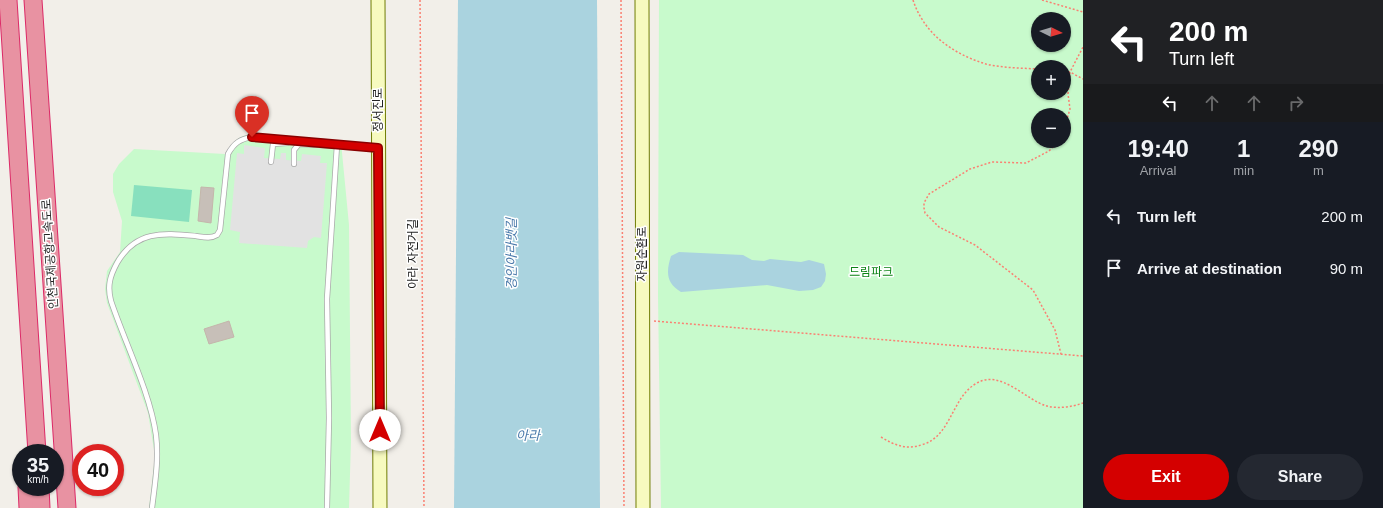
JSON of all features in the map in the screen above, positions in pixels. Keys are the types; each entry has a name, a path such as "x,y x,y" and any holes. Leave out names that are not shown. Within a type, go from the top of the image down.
{"highway":[{"name":"인천국제공항고속도로","path":"8,0 36,444"},
{"name":"인천국제공항고속도로","path":"33,0 67,508"},
{"path":"30,444 33,398"},
{"path":"27,496 28,508"},
{"path":"40,496 41,508"}],"street":[{"name":"정서진로","path":"378,0 380,508"},
{"name":"자원순환로","path":"642,0 643,508"}],"lane":[{"path":"152,508 157,464 156,434 148,400 108,290 112,271 126,250 135,243 154,235 163,234 208,237 217,235 220,230 228,154 234,144 242,138 252,137 327,142 338,145"},
{"path":"291,140 294,150 294,164"},
{"path":"271,162 273,144 291,140"},
{"path":"294,150 299,144 378,148"},
{"path":"327,508 329,418 327,299 338,145"}],"path":[{"name":"아라 자전거길","path":"420,0 424,508"},
{"path":"621,0 624,508"},
{"path":"913,0 919,14 935,37 956,52 987,64 1031,68"},
{"path":"1042,0 1083,12"},
{"path":"1071,70 1083,47"},
{"path":"1071,73 1083,79"},
{"path":"1053,148 1050,151 1026,162 992,162 970,169 929,194 924,208 925,213 939,227 975,245 1033,290 1055,330 1061,354"},
{"path":"642,320 1083,356"},
{"path":"880,437 897,446 906,447 925,444 940,434 967,391 977,382 985,380 994,380 1011,385 1046,406 1061,407 1083,403"}],"green space":[{"name":"드림파크","path":"659,0 1083,0 1083,508 661,508 658,296"},
{"path":"251,134 341,142 349,225 351,440 349,508 149,508 155,456 148,413 107,303 105,289 107,271 120,252 122,221 113,192 113,174 119,164 134,149 225,154 238,138"},
{"path":"134,185 192,190 189,222 131,216"}],"shaded area":[{"path":"244,145 265,148 264,158 280,159 281,153 286,153 286,160 301,161 302,154 321,156 320,163 327,163 321,238 314,237 308,241 307,248 239,243 240,232 230,230 237,153 244,154"}],"water":[{"name":"아라","path":"458,0 597,0 600,508 454,508"},
{"path":"679,252 743,255 752,260 764,261 770,259 801,262 809,260 824,264 826,274 825,281 821,287 813,290 799,291 767,285 681,292 672,285 668,277 668,267 671,256"}],"building":[{"path":"201,187 214,188 211,223 198,221"},
{"path":"229,321 234,337 209,344 204,329"}],"route":[{"path":"252,137 327,142 338,145 378,148 380,430"}],"water label":[{"name":"경인아라뱃길","path":"511,254"}]}
